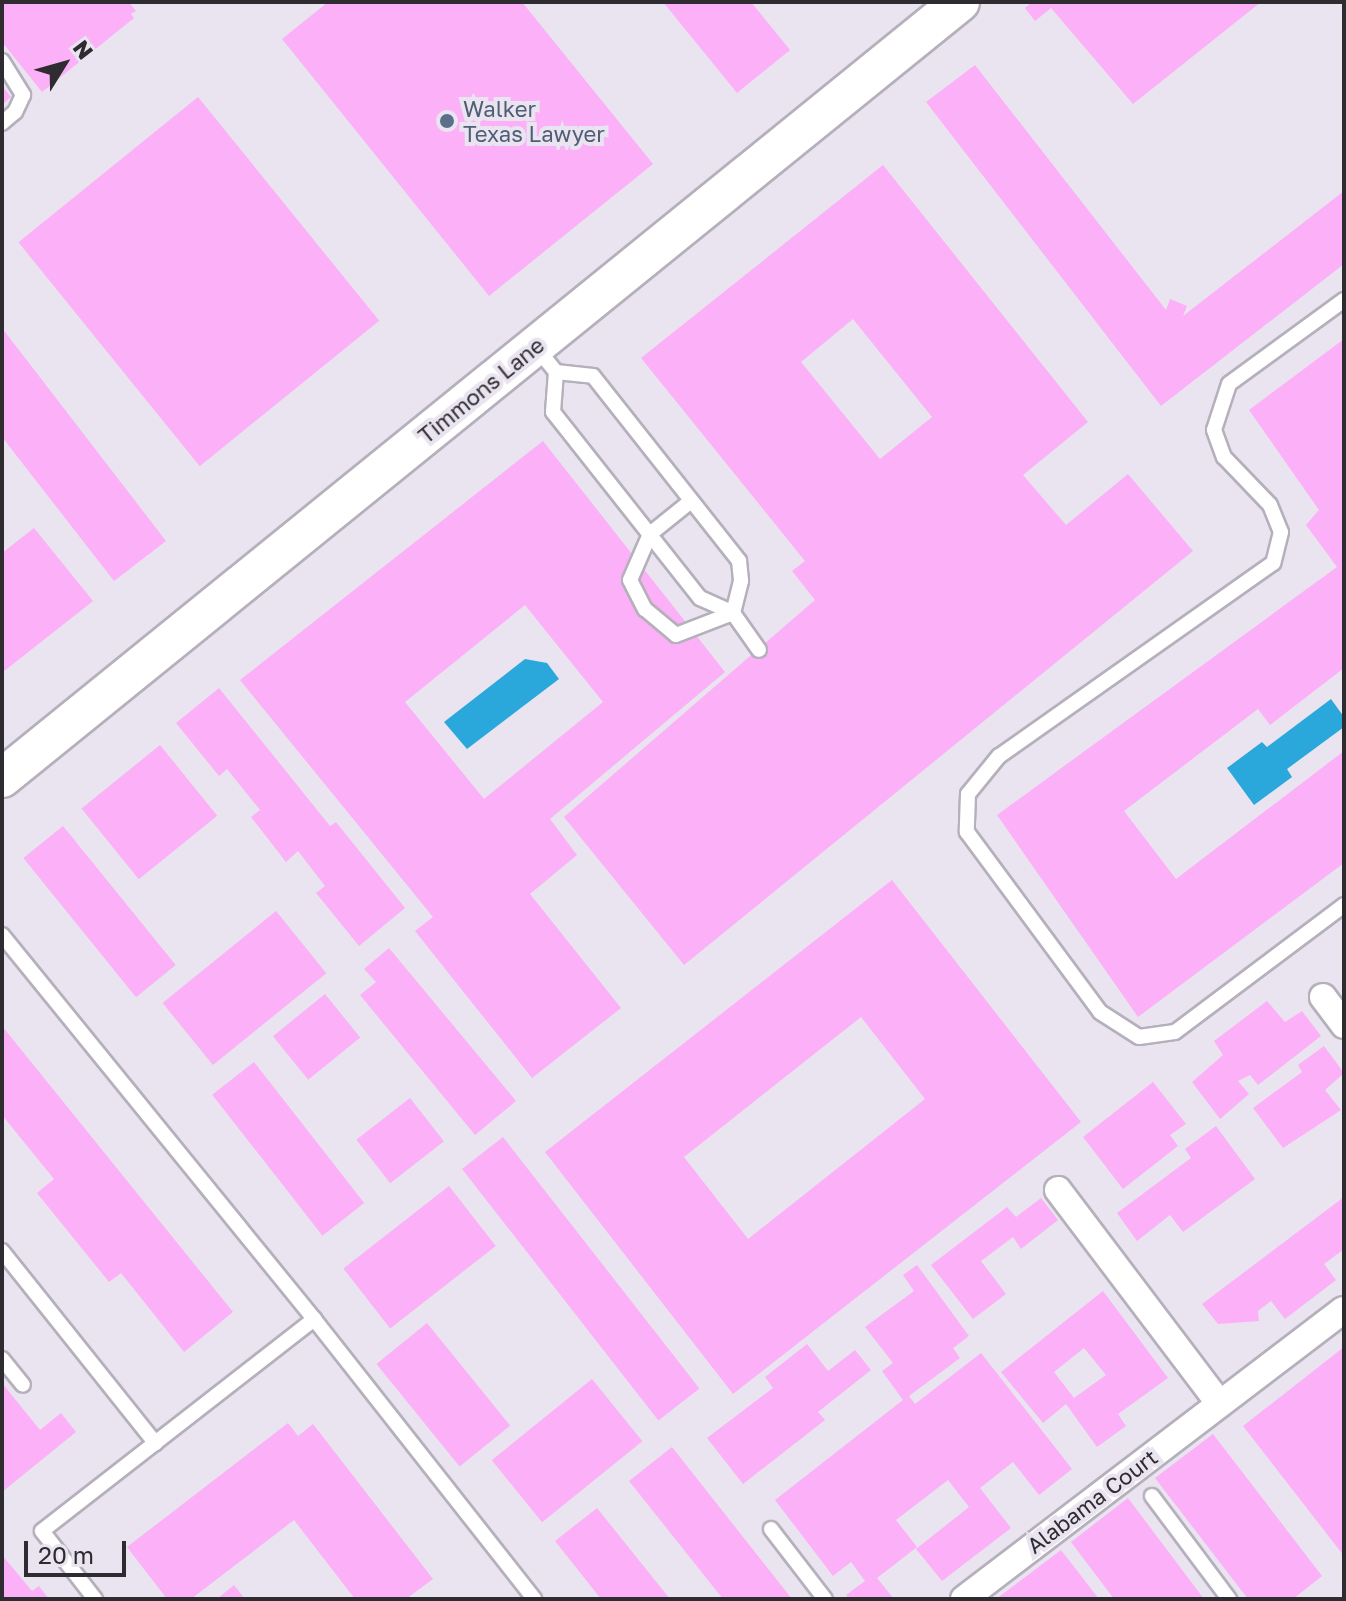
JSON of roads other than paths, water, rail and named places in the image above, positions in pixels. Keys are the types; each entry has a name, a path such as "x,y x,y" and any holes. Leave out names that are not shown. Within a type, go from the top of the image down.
{"street":[{"name":"Timmons Lane","path":"2,778 545,359 960,2"},
{"path":"1323,997 1344,1025"},
{"path":"1058,1190 1220,1404"},
{"name":"Alabama Court","path":"964,1599 1344,1310"}],"lane":[{"path":"2,61 23,95 15,112 2,123"},
{"path":"1344,300 1229,384 1214,430 1224,457 1270,505 1281,532 1273,563 999,756 968,794 967,832 1100,1012 1139,1037 1175,1032 1344,905"},
{"path":"733,613 741,581 739,561 593,376 545,359 553,412 700,598 733,613 759,650"},
{"path":"691,501 650,534 630,580 645,609 676,635 733,613"},
{"path":"2,935 314,1319 534,1599"},
{"path":"2,1251 155,1443"},
{"path":"95,1599 42,1531 314,1319"},
{"path":"2,1359 23,1385"},
{"path":"1152,1496 1229,1599"},
{"path":"771,1529 825,1599"}],"water":[{"path":"525,659 547,663 559,679 467,749 444,722"},
{"path":"1331,699 1344,717 1344,727 1287,769 1292,777 1254,805 1227,768 1262,742 1267,747"}],"place":[{"name":"Walker Texas Lawyer","path":"447,121"}]}
